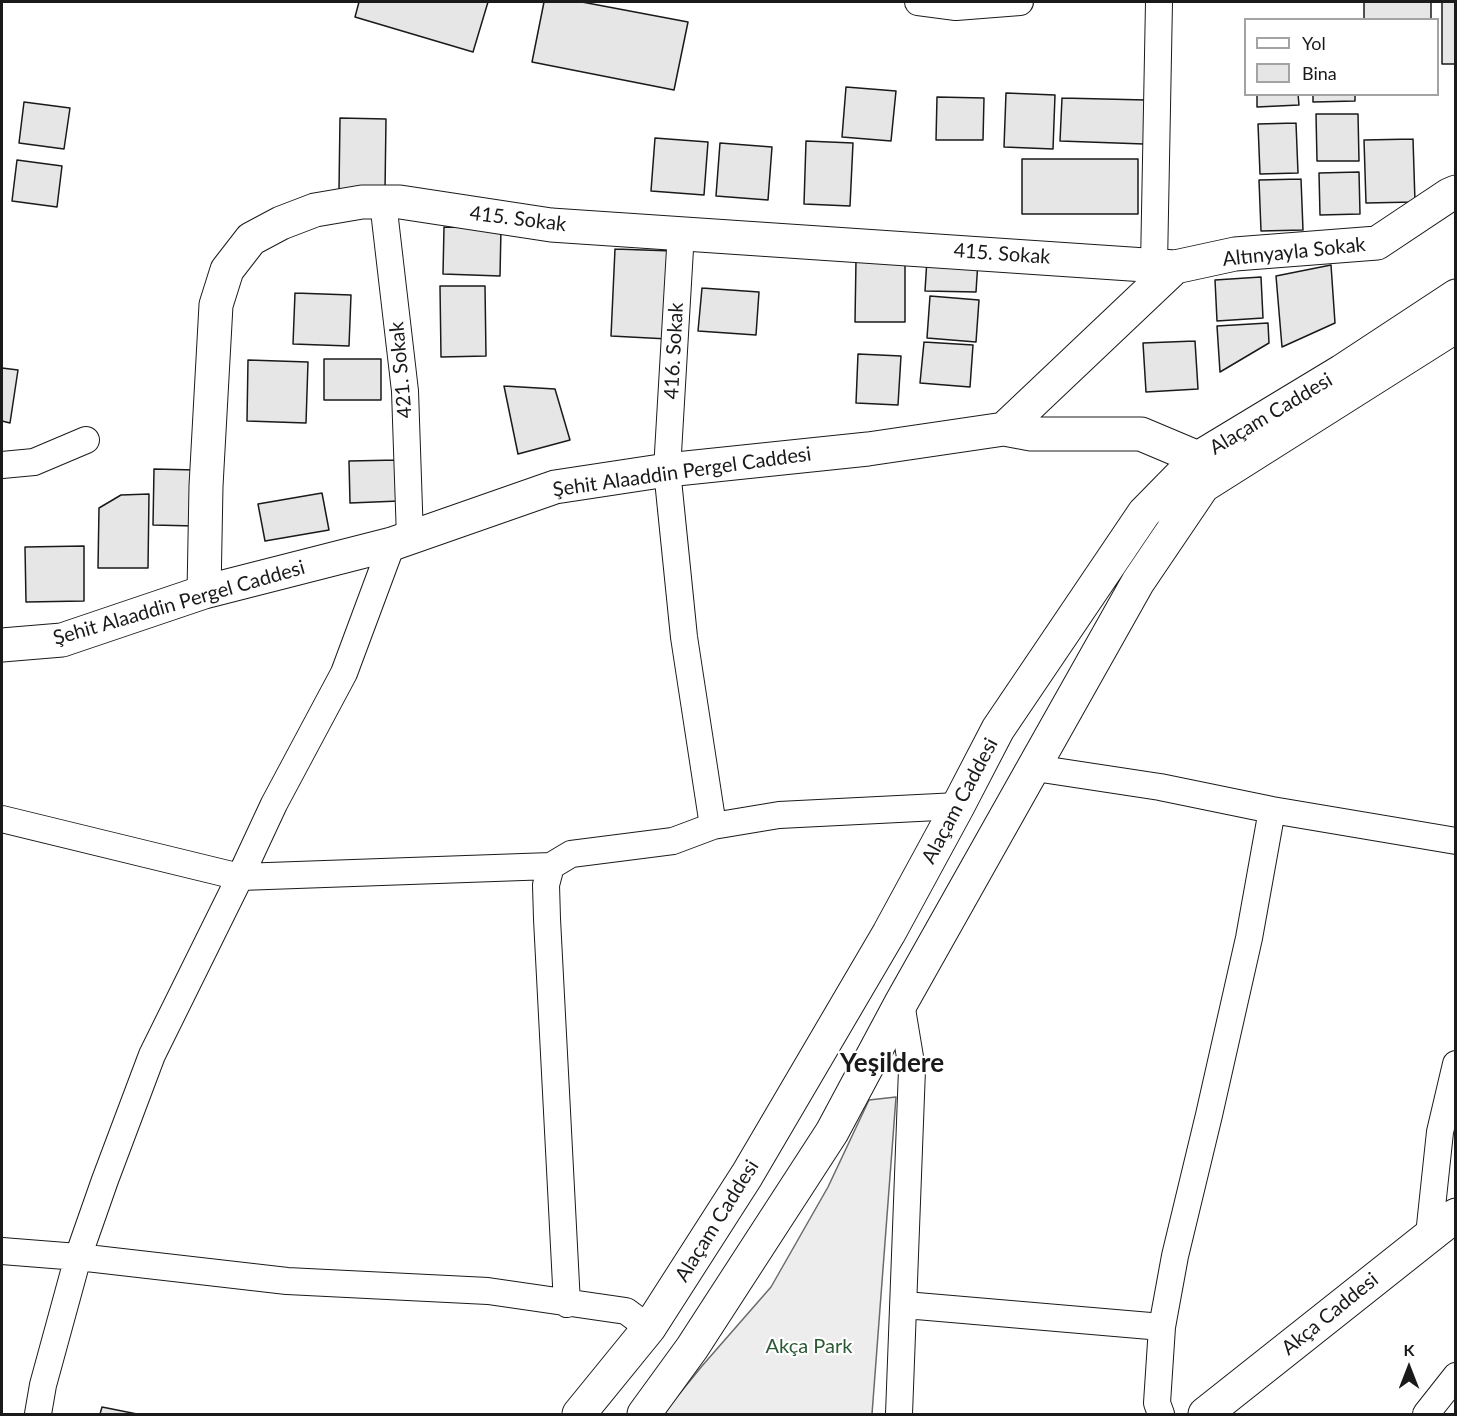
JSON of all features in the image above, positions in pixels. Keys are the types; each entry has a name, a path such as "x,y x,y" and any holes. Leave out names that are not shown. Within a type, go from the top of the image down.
{"street":[{"path":"918,2 956,7 1020,2"},
{"path":"1004,429 1165,266 1159,2"},
{"name":"Altınyayla Sokak","path":"1165,266 1235,254 1377,243 1455,192"},
{"name":"415. Sokak","path":"204,592 206,486 216,305 227,270 251,239 281,223 315,210 362,202 400,202 551,225 1165,266"},
{"name":"421. Sokak","path":"383,202 405,391 401,541"},
{"name":"416. Sokak","path":"681,232 667,470 684,637 713,826"},
{"name":"Alaçam Caddesi","path":"579,1414 649,1328 747,1175 889,933 998,729 1144,513 1198,458 1342,371 1455,296"},
{"name":"Alaçam Caddesi","path":"644,1414 692,1348 832,1132 901,1003 1138,582 1203,486 1455,326"},
{"name":"Şehit Alaaddin Pergel Caddesi","path":"2,645 62,640 204,592 401,541 555,487 667,470 868,449 1004,429 1031,434 1141,434 1198,458"},
{"path":"2,465 34,462 86,440"},
{"path":"38,1414 43,1385 78,1257 152,1055 274,804 344,673 401,541"},
{"path":"1035,768 1160,787 1272,810 1455,840"},
{"path":"2,819 240,878 551,866 571,854 673,841 713,826 779,815 958,806"},
{"path":"1161,1414 1157,1403 1162,1327 1175,1256 1249,938 1272,810"},
{"path":"551,866 546,885 547,919 567,1304"},
{"path":"899,1414 905,1305 912,1069 901,1003"},
{"path":"1429,1235 1440,1132 1455,1064"},
{"name":"Akça Caddesi","path":"1205,1414 1455,1215"},
{"path":"2,1251 78,1257 287,1281 488,1292 626,1311 649,1328"},
{"path":"905,1305 1162,1327"},
{"path":"1425,1414 1455,1376"}],"shaded area":[{"name":"Akça Park","path":"896,1097 872,1414 663,1414 771,1287 828,1187 869,1100"}],"building":[{"path":"359,2 488,2 473,52 355,17"},
{"path":"544,2 582,2 688,22 674,90 532,62"},
{"path":"1364,2 1431,2 1431,18 1364,18"},
{"path":"1442,2 1456,2 1456,64 1442,64"},
{"path":"846,87 896,91 891,141 842,137"},
{"path":"1006,93 1055,95 1053,149 1004,147"},
{"path":"1257,96 1298,96 1299,105 1257,107"},
{"path":"1313,96 1355,96 1355,101 1313,102"},
{"path":"937,97 984,98 983,140 936,140"},
{"path":"1062,98 1146,100 1144,144 1060,141"},
{"path":"24,102 70,108 64,149 19,143"},
{"path":"1316,114 1358,114 1359,161 1317,161"},
{"path":"340,118 386,119 385,191 339,190"},
{"path":"1296,123 1298,173 1260,174 1258,124"},
{"path":"655,138 708,142 704,195 651,191"},
{"path":"1413,139 1415,202 1366,203 1364,140"},
{"path":"806,141 853,143 850,206 804,204"},
{"path":"720,143 772,147 768,200 716,196"},
{"path":"1022,159 1138,159 1138,214 1022,214"},
{"path":"17,160 62,166 57,207 12,201"},
{"path":"1359,172 1360,214 1320,215 1319,173"},
{"path":"1301,179 1303,230 1261,231 1259,180"},
{"path":"444,227 501,228 500,276 443,274"},
{"path":"615,249 673,251 668,339 611,336"},
{"path":"856,259 905,259 905,322 855,322"},
{"path":"927,259 978,261 976,292 925,291"},
{"path":"1331,265 1335,323 1282,347 1276,276"},
{"path":"1261,277 1263,318 1217,321 1215,280"},
{"path":"440,286 485,286 486,356 441,357"},
{"path":"702,288 759,292 756,335 698,331"},
{"path":"295,293 351,295 349,346 293,344"},
{"path":"930,296 979,300 976,342 927,338"},
{"path":"1268,323 1269,343 1220,372 1217,326"},
{"path":"1195,341 1198,389 1146,392 1143,343"},
{"path":"924,342 973,345 970,387 920,383"},
{"path":"858,354 901,356 898,405 856,403"},
{"path":"324,359 381,359 381,400 324,400"},
{"path":"248,360 308,362 306,423 247,421"},
{"path":"2,368 18,370 10,423 2,421"},
{"path":"504,386 555,389 570,440 518,454"},
{"path":"398,460 399,501 350,503 349,461"},
{"path":"154,469 196,470 195,526 153,525"},
{"path":"322,493 329,530 265,541 258,504"},
{"path":"149,494 148,568 98,568 99,508 121,495"},
{"path":"84,546 84,601 26,602 25,547"},
{"path":"102,1407 137,1414 100,1414"}],"district":[{"name":"Yeşildere","path":"892,1064"}]}
